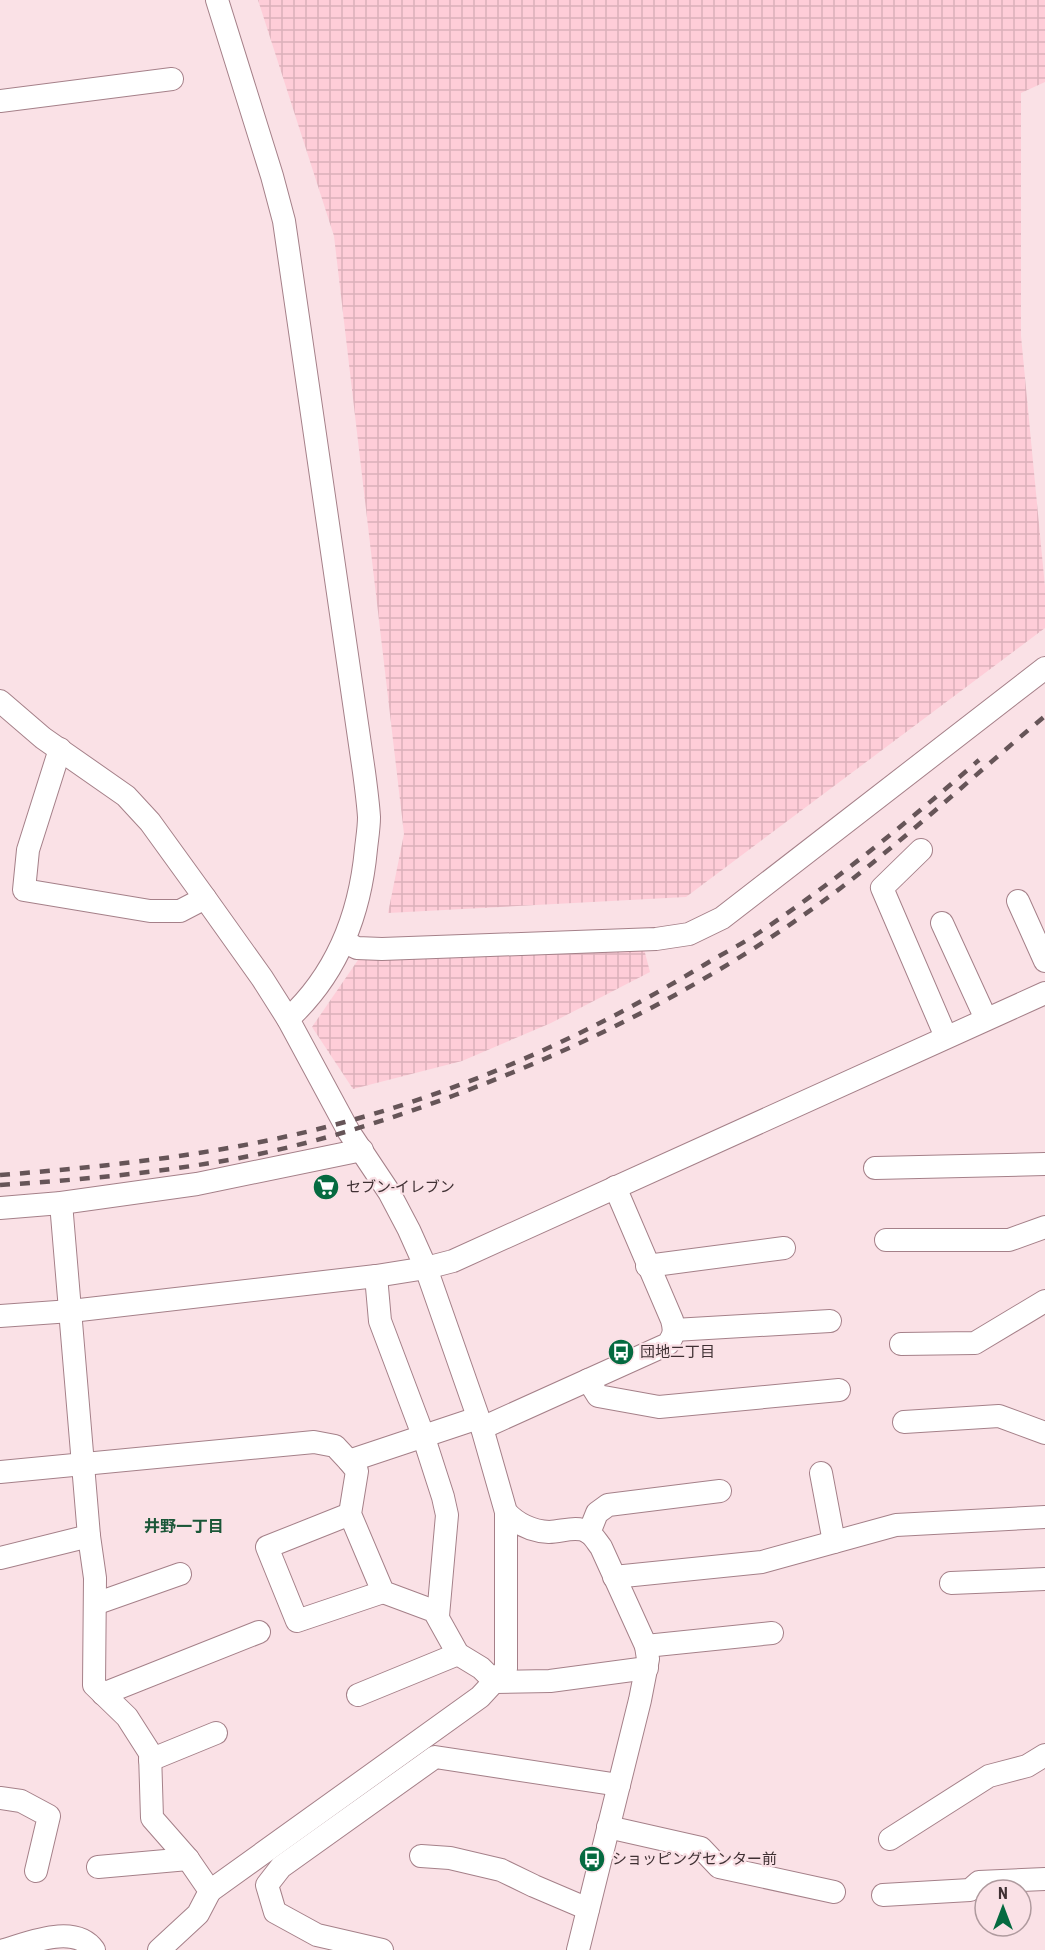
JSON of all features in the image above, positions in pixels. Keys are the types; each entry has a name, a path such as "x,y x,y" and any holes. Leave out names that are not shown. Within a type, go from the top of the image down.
{"street":[{"path":"217,0 284,221 369,819 357,905 345,942 325,978 307,1002 288,1019"},
{"path":"0,101 172,79"},
{"path":"345,942 357,948 382,949 656,939 689,934 722,918 1045,668"},
{"path":"0,701 60,749 126,795 150,822 205,898 288,1019 349,1132 389,1192 426,1268 480,1423 506,1512 506,1669 480,1697 210,1891 198,1914 159,1950"},
{"path":"0,725 25,722"},
{"path":"60,749 28,850 24,890 150,911 180,911 205,898"},
{"path":"921,850 882,888 946,1037"},
{"path":"1018,901 1045,961"},
{"path":"942,923 986,1019"},
{"path":"0,1316 71,1311 376,1276 453,1261 1045,993"},
{"path":"0,1208 61,1203 197,1185 362,1150"},
{"path":"875,1168 1045,1164"},
{"path":"349,1461 423,1435 480,1423 588,1380 668,1344 673,1337 674,1330 615,1187"},
{"path":"61,1203 89,1536 95,1578 94,1685 127,1717 150,1753 152,1818 188,1859 210,1891"},
{"path":"886,1240 1009,1240 1045,1227"},
{"path":"647,1266 784,1248"},
{"path":"376,1276 380,1321 423,1435 447,1515 438,1616"},
{"path":"901,1344 975,1343 1045,1301"},
{"path":"674,1330 830,1321"},
{"path":"588,1380 598,1396 659,1407 838,1389"},
{"path":"904,1422 999,1416 1045,1433"},
{"path":"0,1472 314,1442 335,1446 357,1471 350,1514 383,1592"},
{"path":"820,1473 834,1542"},
{"path":"589,1533 597,1513 608,1505 720,1491"},
{"path":"506,1512 514,1521 532,1529 550,1532 580,1529 589,1533 601,1546 646,1657 619,1785 578,1950"},
{"path":"350,1514 267,1547 297,1622 383,1592 434,1611 458,1654 481,1668 495,1682 550,1681 646,1657 772,1633"},
{"path":"614,1577 762,1562 896,1526 1045,1517"},
{"path":"0,1558 89,1536"},
{"path":"95,1604 180,1574"},
{"path":"951,1582 1045,1579"},
{"path":"104,1694 259,1632"},
{"path":"358,1695 458,1654"},
{"path":"150,1760 216,1733"},
{"path":"890,1839 989,1776 1028,1766 1045,1755"},
{"path":"382,1950 317,1935 275,1912 267,1885 281,1867 435,1757 619,1785"},
{"path":"0,1798 21,1801 49,1816 36,1871"},
{"path":"608,1827 701,1848 719,1867 834,1892"},
{"path":"421,1856 450,1858 501,1870 588,1909"},
{"path":"98,1867 188,1859"},
{"path":"883,1895 970,1890 979,1882 1045,1879"},
{"path":"4,1950 31,1946 62,1936 75,1937 91,1945 94,1950"}],"shaded area":[{"path":"258,0 1045,0 1045,82 1021,93 1021,336 1045,587 1045,628 686,897 388,913 404,834 334,236"},
{"path":"644,949 650,972 551,1023 462,1061 353,1089 312,1027 358,960"}],"railway":[{"path":"0,1185 147,1172 234,1159 290,1147 346,1132 428,1105 557,1054 656,1005 751,950 797,919 894,846 1045,716"},
{"path":"0,1175 174,1157 302,1133 438,1093 530,1056 662,990 760,932 817,892 872,849 979,760"}],"place":[{"name":"セブン-イレブン","path":"326,1187"},
{"name":"団地二丁目","path":"621,1352"},
{"name":"ショッピングセンター前","path":"592,1859"}],"district":[{"name":"井野一丁目","path":"184,1526"}]}
